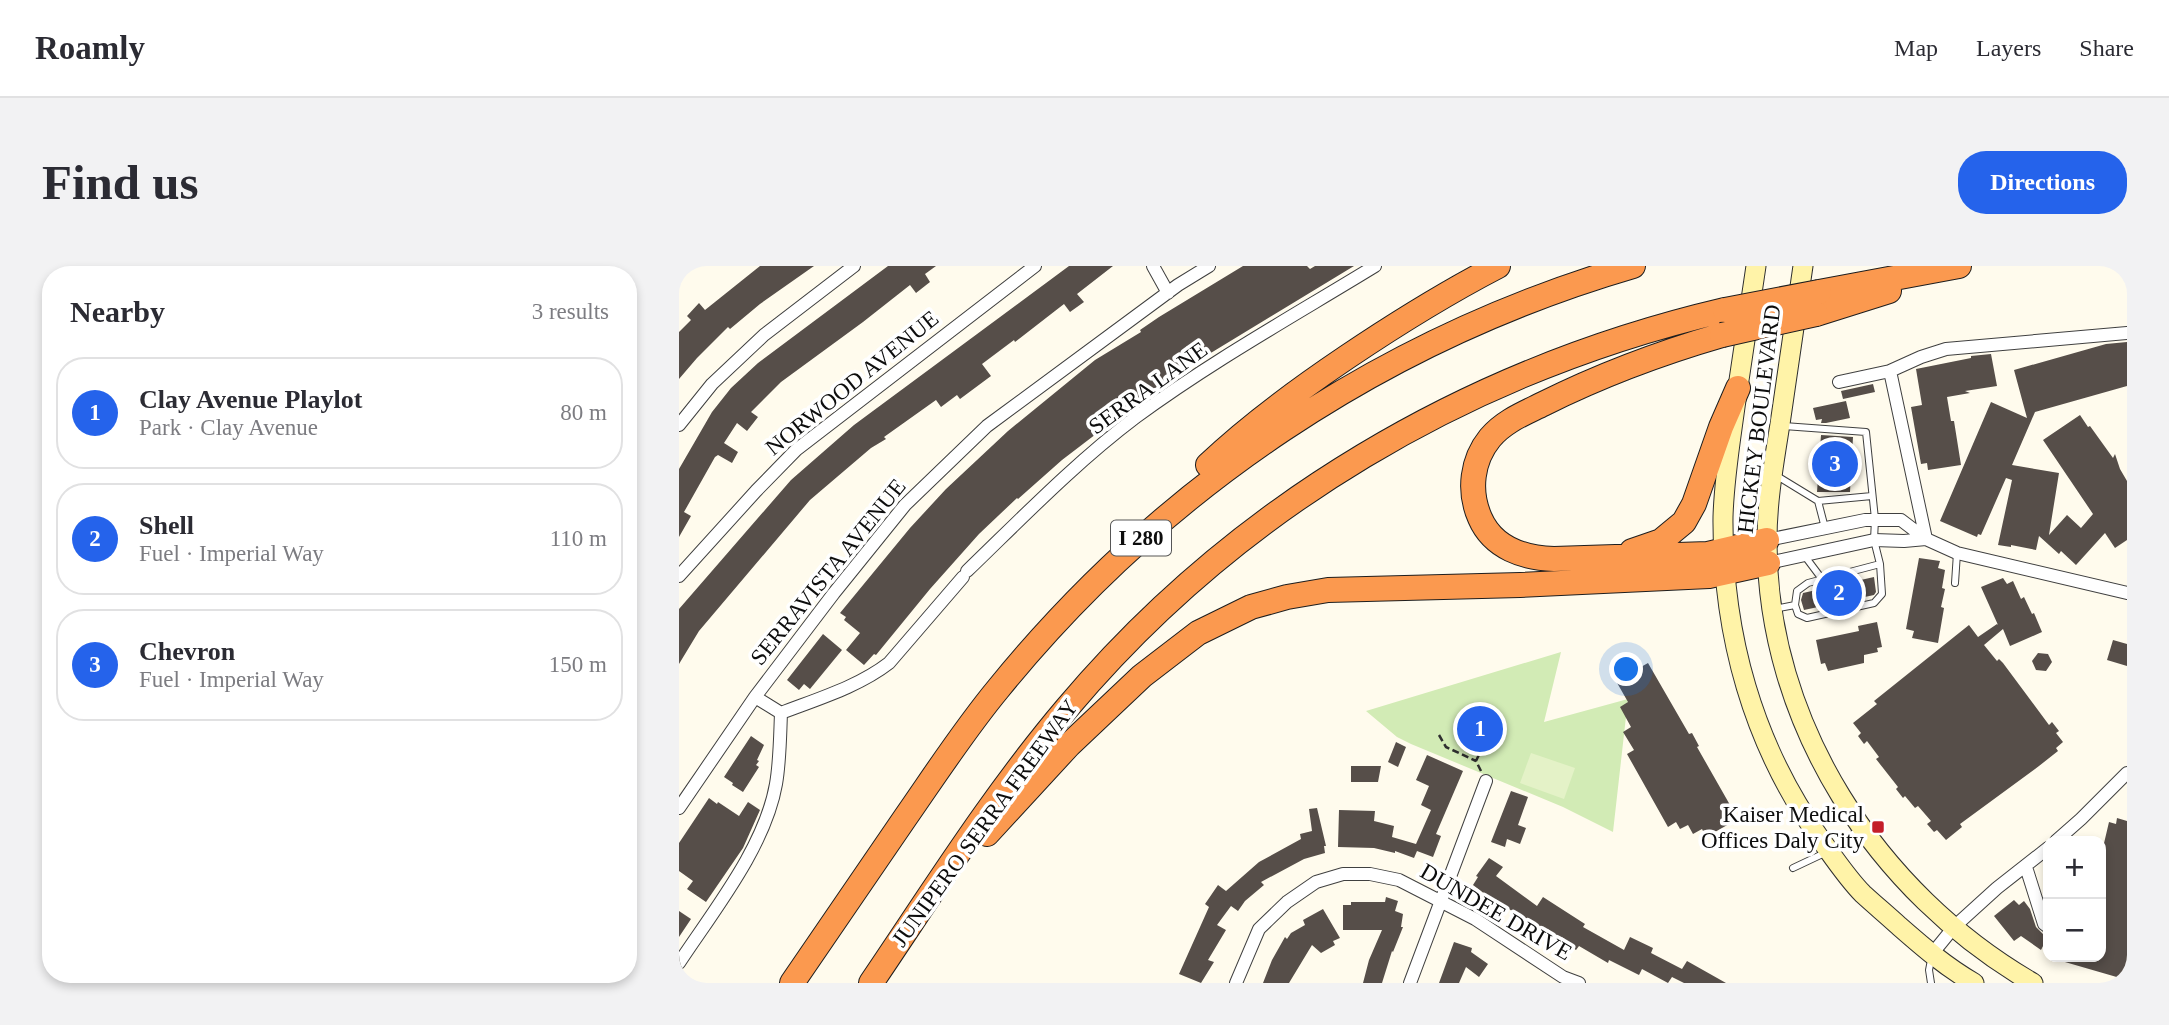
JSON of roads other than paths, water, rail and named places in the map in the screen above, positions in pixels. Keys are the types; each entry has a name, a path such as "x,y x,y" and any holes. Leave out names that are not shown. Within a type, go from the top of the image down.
{"highway":[{"path":"1135,544 1201,473 1271,410 1380,335 1498,266"},
{"name":"I 280","path":"792,983 950,753 996,691 1093,583 1179,505 1320,404 1371,375 1500,313 1633,266"},
{"name":"JUNIPERO SERRA FREEWAY","path":"871,983 1030,754 1091,679 1166,603 1210,565 1278,511 1334,473 1452,406 1505,381 1576,353 1725,310 1818,303 1951,267"},
{"path":"1725,563 1708,554 1554,559 1529,557 1497,541 1482,523 1474,498 1474,472 1483,447 1496,432 1510,421 1570,391 1644,360 1818,303"},
{"path":"1605,556 1651,545 1670,535 1683,522 1693,504 1738,387"},
{"path":"946,873 995,827 1069,745 1122,693 1180,645 1239,612 1275,600 1328,590 1520,585 1725,563 1767,552"}],"main road":[{"name":"HICKEY BOULEVARD","path":"1756,266 1724,503 1728,608 1735,648 1756,719 1792,796 1829,851 1862,893 1945,966 1975,983"},
{"name":"HICKEY BOULEVARD","path":"1803,266 1773,474 1767,552 1772,610 1781,657 1805,727 1827,773 1861,828 1911,888 1954,927 1979,948 2033,983"}],"street":[{"path":"679,425 712,384 764,335 854,266"},
{"name":"NORWOOD AVENUE","path":"679,576 796,450 1035,266"},
{"path":"1153,266 1168,293"},
{"name":"SERRAVISTA AVENUE","path":"679,808 755,696 905,505 987,426 1209,266"},
{"name":"SERRA LANE","path":"781,713 862,681 889,663 965,574 1070,471 1136,417 1246,344 1375,266"},
{"path":"1839,382 1890,370 1921,356 1946,349 2127,333"},
{"path":"1890,370 1926,539"},
{"path":"1767,552 1825,528 1875,519 1901,520 1926,539 1957,553 2127,593"},
{"path":"1767,552 1804,555 1874,540 1926,539"},
{"path":"679,963 752,852 768,815 776,784 781,713 755,696"},
{"path":"2062,836 2127,773"},
{"path":"1410,983 1486,781"},
{"path":"1932,954 1954,927 2043,852"},
{"path":"2026,867 2043,921"},
{"name":"DUNDEE DRIVE","path":"1235,983 1259,929 1287,902 1316,882 1343,874 1370,874 1399,880 1475,919 1562,980 1579,983"}],"lane":[{"path":"1780,426 1866,432 1875,519 1874,540 1880,565 1882,594 1874,603 1807,618 1798,614 1795,605 1797,591 1808,583 1880,565"},
{"path":"1773,474 1818,501 1872,496"},
{"path":"1818,501 1825,528"},
{"path":"1955,583 1957,553"},
{"path":"1804,555 1822,579"},
{"path":"1772,610 1795,605"},
{"path":"1793,868 1829,851 1861,828"},
{"path":"1931,983 1929,970 1932,954"}],"place":[{"name":"Chevron","path":"1835,464"},
{"name":"Shell","path":"1839,593"},
{"name":"Clay Avenue Playlot","path":"1480,729"},
{"name":"Kaiser Medical Offices Daly City","path":"1878,827"}]}
